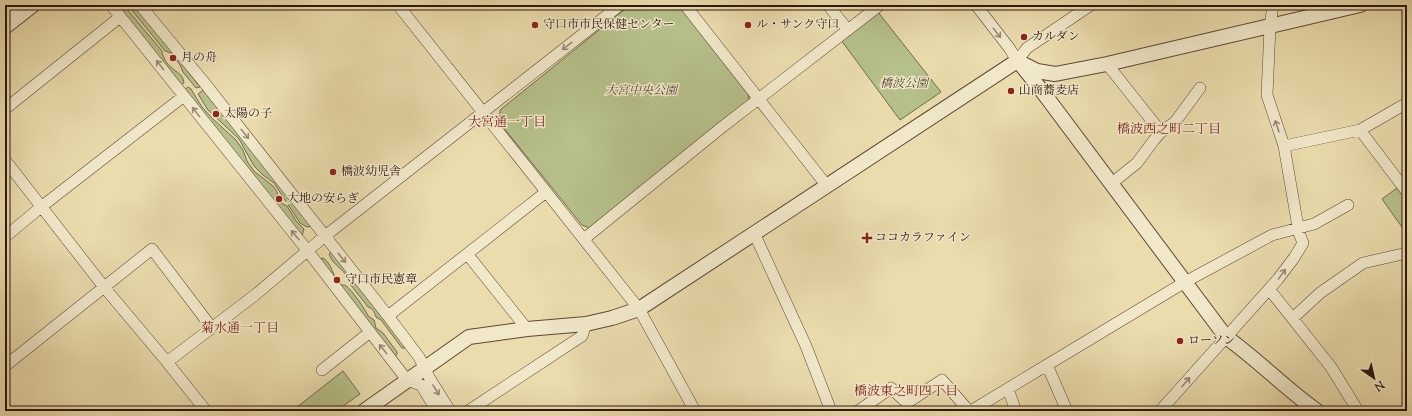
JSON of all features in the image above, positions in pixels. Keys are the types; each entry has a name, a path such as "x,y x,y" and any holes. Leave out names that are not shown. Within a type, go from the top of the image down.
{"street":[{"path":"5,11 13,5"},
{"path":"5,27 33,5"},
{"path":"111,5 307,250 407,380 421,386 437,411"},
{"path":"140,5 203,81 388,316 419,357 430,379 450,411"},
{"path":"398,5 639,309 695,411"},
{"path":"167,362 255,295 307,250 620,5"},
{"path":"685,5 827,186"},
{"path":"828,5 848,30"},
{"path":"584,239 758,99 880,5"},
{"path":"976,5 1226,337 1299,398 1317,411"},
{"path":"364,411 424,367 469,337 527,329 586,324 612,318 639,309 1017,61 1027,48 1091,5"},
{"path":"1160,411 1278,279 1303,243 1284,146 1267,95 1270,27 1273,5"},
{"path":"1017,61 1037,71 1055,74 1107,64 1270,27 1324,9 1360,5"},
{"path":"5,109 120,17"},
{"path":"1107,64 1161,132"},
{"path":"1112,184 1137,163 1161,132 1175,122 1200,88"},
{"path":"5,237 41,207 184,96"},
{"path":"1284,146 1360,130 1407,103"},
{"path":"1360,130 1407,192"},
{"path":"5,160 104,287 206,411"},
{"path":"388,316 546,192"},
{"path":"858,411 891,388 907,403 942,380 970,411 1185,282 1272,235 1314,224 1348,205"},
{"path":"754,233 806,346 831,411"},
{"path":"5,366 152,248 212,328"},
{"path":"1293,318 1320,293 1363,263 1407,253"},
{"path":"468,254 527,329"},
{"path":"1269,289 1331,367 1358,411"},
{"path":"468,411 582,336 586,324"},
{"path":"322,370 370,332"},
{"path":"1047,365 1067,411"},
{"path":"1008,389 1016,411"}],"green space":[{"path":"116,5 126,8 162,51 168,65 181,76 184,83 180,85"},
{"path":"129,5 136,5 200,87 196,88 183,72 180,65 171,53 165,51"},
{"name":"大宮中央公園","path":"630,5 678,5 748,93 749,101 589,228 582,225 499,122 500,110"},
{"name":"橋波公園","path":"878,12 941,92 900,120 841,40"},
{"path":"188,87 191,89 202,107 236,140 254,171 273,186 277,192 278,199 281,203 287,206 296,221 304,229 302,236 184,90"},
{"path":"203,90 312,226 307,227 300,223 274,183 254,166 239,139 208,110 198,94"},
{"path":"1397,188 1407,202 1407,228 1404,230 1382,199"},
{"path":"331,252 406,348 402,348 381,320 376,317 373,310 368,307 350,284 349,279 344,272 331,258 329,254"},
{"path":"323,258 329,264 337,281 351,291 368,316 374,320 376,328 383,333 397,352 394,358 320,259"},
{"path":"343,371 360,394 336,411 292,411"}],"place":[{"name":"守口市市民保健センター","path":"535,25"},
{"name":"ル・サンク守口","path":"748,25"},
{"name":"カルダン","path":"1024,37"},
{"name":"月の舟","path":"173,58"},
{"name":"山商蕎麦店","path":"1011,91"},
{"name":"太陽の子","path":"216,114"},
{"name":"橋波幼児舎","path":"333,172"},
{"name":"大地の安らぎ","path":"279,199"},
{"name":"ココカラファイン","path":"867,238"},
{"name":"守口市民憲章","path":"337,280"},
{"name":"ローソン","path":"1180,341"}],"district":[{"name":"大宮通一丁目","path":"507,123"},
{"name":"橋波西之町二丁目","path":"1169,130"},
{"name":"菊水通一丁目","path":"240,329"},
{"name":"橋波東之町四丁目","path":"906,392"}]}
